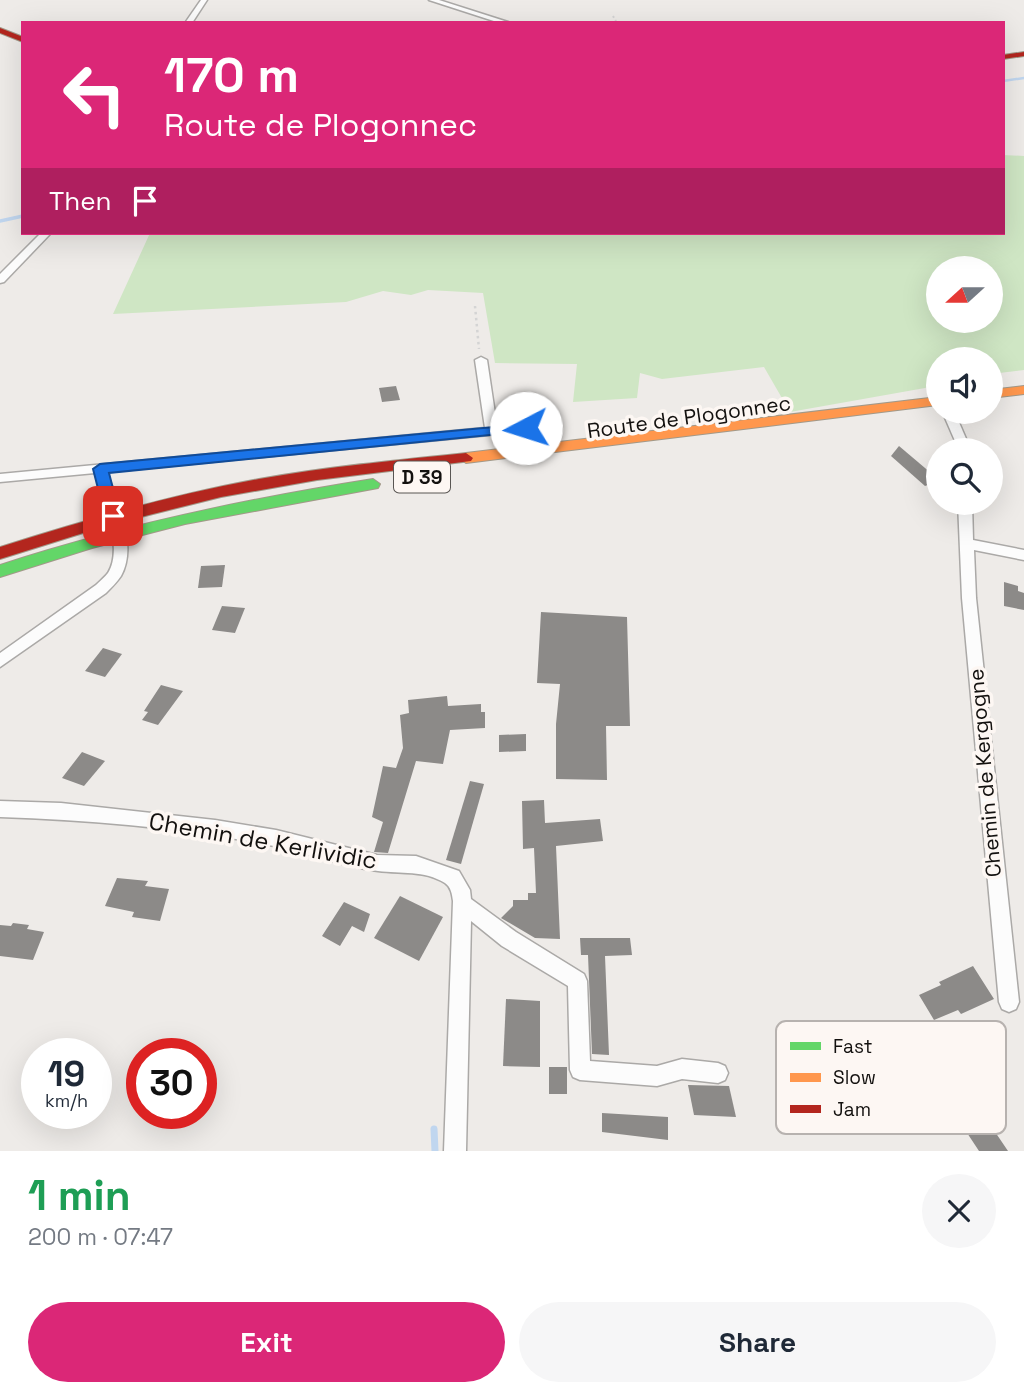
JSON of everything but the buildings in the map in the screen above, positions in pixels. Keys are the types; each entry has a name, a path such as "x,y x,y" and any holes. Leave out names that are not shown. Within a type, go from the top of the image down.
{"main road":[{"path":"0,30 21,39"},
{"path":"0,41 21,50"},
{"path":"1005,48 1024,45"},
{"path":"1005,57 1024,54"},
{"path":"1003,392 1024,390"},
{"name":"Route de Plogonnec","path":"0,552 116,524 210,494 297,478 926,402"},
{"name":"Route de Plogonnec","path":"0,571 116,524"}],"street":[{"path":"189,21 204,0"},
{"path":"432,0 501,21"},
{"path":"0,280 44,235"},
{"path":"481,360 492,431"},
{"path":"0,478 526,428"},
{"path":"0,661 101,589 115,574 121,555 116,524 100,469"},
{"name":"Chemin de Kergogne","path":"965,515 998,905 1009,1002"},
{"path":"966,543 1024,555"},
{"name":"Chemin de Kerlividic","path":"0,809 61,811 215,828 276,838 377,863 416,863 453,877 461,890 462,903 455,1151"},
{"name":"Chemin de Kerlividic","path":"462,903 509,939 578,981 580,1070 657,1076 682,1069 718,1073"}],"path":[{"path":"613,16 616,21"},
{"path":"475,306 481,360"}],"green space":[{"path":"1005,155 1024,156 1024,370 1003,373 1003,347 926,347 926,388 790,412 764,367 662,379 640,373 637,398 573,402 577,364 495,363 483,293 428,290 411,295 383,291 346,302 113,314 149,235 1005,235"}],"waterway":[{"path":"1005,81 1024,78"},
{"path":"0,221 21,216"},
{"path":"434,1129 435,1151"}],"traffic: fast":[{"path":"0,571 92,542 185,518 373,484"}],"traffic: slow":[{"path":"1003,392 1024,390"},
{"path":"466,458 926,402"}],"traffic: jam":[{"path":"0,30 21,39"},
{"path":"1005,57 1024,54"},
{"path":"0,553 109,519 221,492 317,475 466,458"}],"route":[{"path":"113,516 100,469 526,428"}]}
